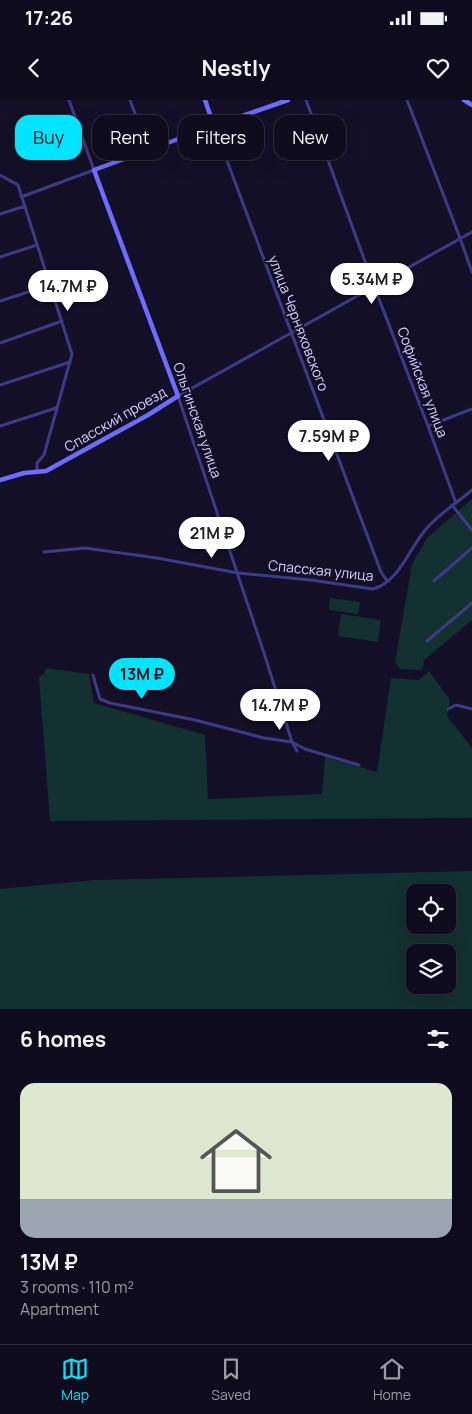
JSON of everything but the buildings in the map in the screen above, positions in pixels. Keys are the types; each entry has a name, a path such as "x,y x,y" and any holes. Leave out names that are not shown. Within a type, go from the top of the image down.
{"street":[{"name":"Ольгинская улица","path":"69,100 178,396 238,573 292,742 297,751"},
{"path":"130,100 135,115"},
{"name":"улица Черняховского","path":"204,100 210,115"},
{"path":"245,115 288,100"},
{"name":"Софийская улица","path":"306,100 374,286 428,426 454,504 472,530"},
{"path":"407,100 472,272"},
{"path":"464,100 472,105"},
{"path":"22,197 121,160"},
{"name":"улица Черняховского","path":"227,160 381,572 387,582"},
{"path":"0,175 18,185 72,354 44,455 37,463 37,472"},
{"path":"0,214 25,206"},
{"name":"Спасский проезд","path":"0,480 24,473 46,471 472,232"},
{"path":"0,258 37,245"},
{"path":"0,301 50,285"},
{"path":"0,344 62,321"},
{"path":"0,385 70,362"},
{"path":"0,426 56,408"},
{"path":"428,426 472,409"},
{"path":"387,582 398,571 426,528 472,490"},
{"name":"Спасская улица","path":"44,552 85,548 157,558 238,573 311,580 373,589 387,582"},
{"path":"434,581 472,548"},
{"path":"427,641 472,603"},
{"path":"93,675 100,699 194,720 228,730 292,742 305,749 359,765"},
{"path":"448,708 456,705 472,709"}],"green space":[{"path":"472,499 472,620 423,661 424,666 421,670 400,669 395,662 412,564 427,538"},
{"path":"330,598 360,602 358,614 329,610"},
{"path":"341,614 381,620 378,642 338,636"},
{"path":"46,668 89,674 94,703 205,735 208,799 322,794 325,757 377,772 391,678 419,680 429,671 450,700 447,716 472,748 472,818 50,821 39,677 44,674"},
{"path":"472,871 472,1009 0,1009 0,889 95,880"}]}
